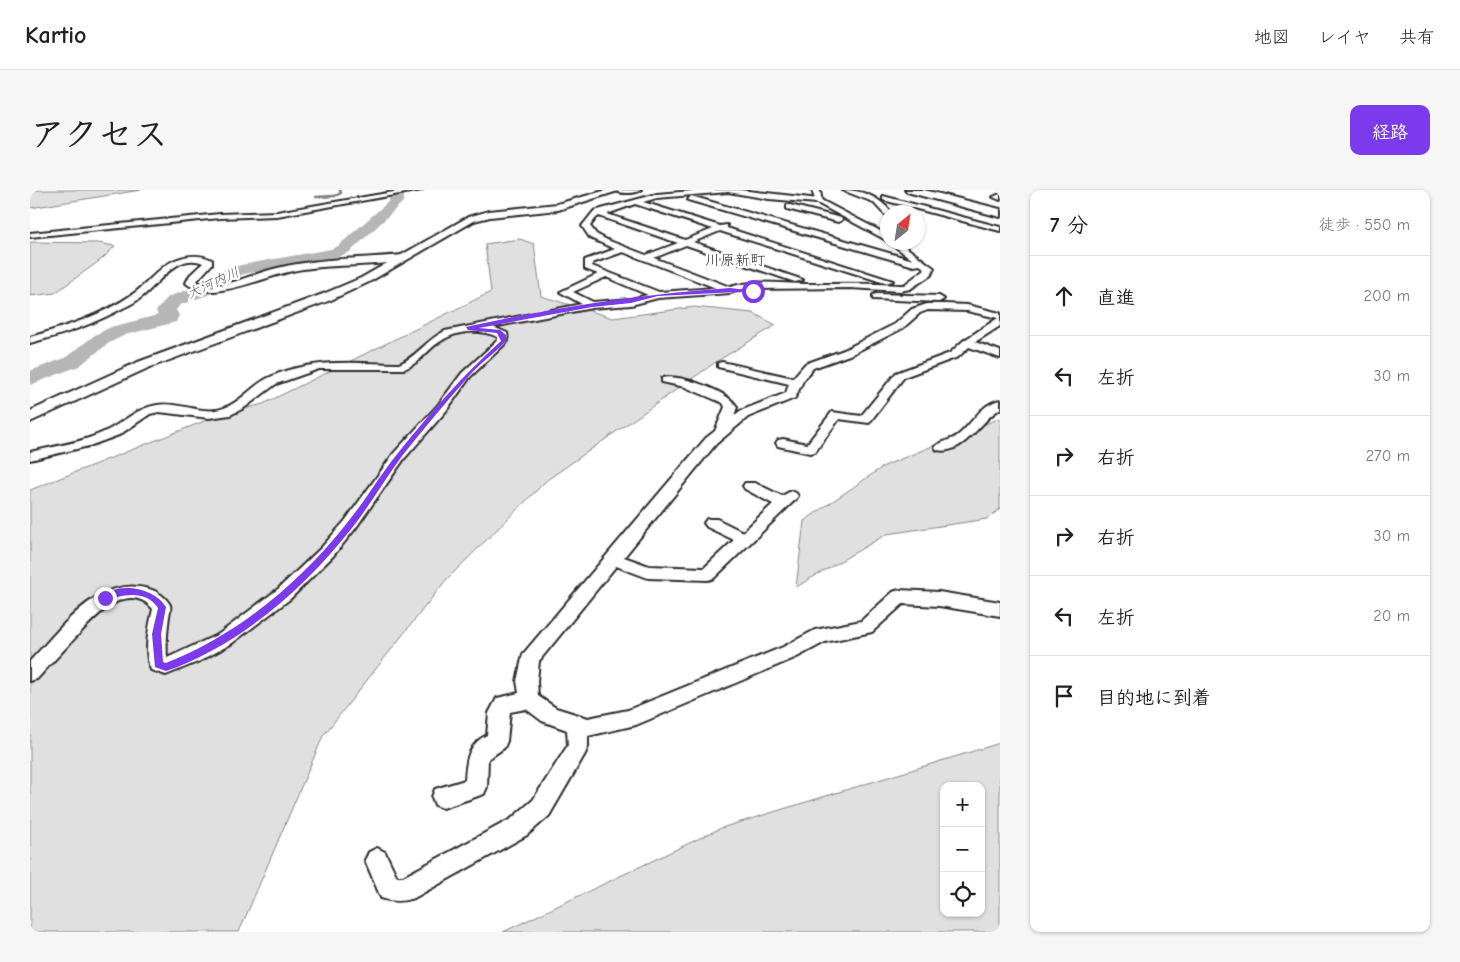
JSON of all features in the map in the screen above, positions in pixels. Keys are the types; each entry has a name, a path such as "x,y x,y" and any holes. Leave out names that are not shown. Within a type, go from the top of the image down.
{"main road":[{"path":"915,190 1000,213"}],"street":[{"path":"30,235 220,216 277,214 418,190"},
{"path":"30,417 143,366 327,297 365,280 471,219 490,214 564,206 617,190 636,190"},
{"path":"880,236 865,229 819,201 728,190 677,194 634,202 597,214 587,222 586,226 588,231 604,242 730,290 756,285 907,287 928,273 930,268"},
{"path":"816,190 819,201"},
{"path":"846,190 876,200 881,205"},
{"path":"876,200 915,190"},
{"path":"743,193 774,207 865,229"},
{"path":"677,194 930,268"},
{"path":"886,198 1000,230"},
{"path":"634,202 907,287"},
{"path":"647,258 774,207"},
{"path":"597,214 819,287"},
{"path":"782,275 852,238"},
{"path":"623,249 588,262 588,267 658,295"},
{"path":"904,250 930,268"},
{"path":"30,340 62,332 113,310 147,289 168,267 187,259 201,258 209,262 193,277 191,283 205,288 232,285 275,272 301,267 403,258"},
{"path":"592,306 564,292 606,274"},
{"path":"30,456 84,443 114,432 146,411 159,408 210,414 226,412 240,405 272,381 318,366 400,367 413,362 436,340 448,333 592,306 631,302 658,295 730,290 770,290 814,296 848,294 899,299 944,299 1000,307"},
{"path":"529,700 527,681 530,659 711,441 744,414 791,395 796,382 809,366 848,352 899,326 916,311 927,308 967,308 1000,316"},
{"path":"783,443 810,449 836,415 864,420 900,375 954,355 967,343 1000,321"},
{"path":"30,673 94,607 105,598 116,593 131,591 146,594 157,600 162,607 156,634 156,648 158,664 166,667 193,656 240,629 284,594 327,552 350,525 399,456 466,375 503,341 503,335 499,331 468,328"},
{"path":"967,343 1000,355"},
{"path":"722,365 796,382"},
{"path":"666,380 681,381 698,390 728,400 731,407 720,434"},
{"path":"942,447 961,439 987,411 1000,404"},
{"path":"613,559 648,572 708,574 787,500 750,486"},
{"path":"712,523 746,539"},
{"path":"443,797 476,787 477,756 484,746 497,742 499,712 504,704 529,700 549,715 588,727 629,719 790,652 821,635 866,627 899,598 939,599 1000,610"},
{"path":"377,860 390,889 405,889 519,827 541,808 578,747 577,725"}],"shaded area":[{"path":"30,190 141,190 30,208"},
{"path":"520,239 534,244 541,296 613,318 694,307 753,313 776,325 716,362 547,480 446,580 323,736 239,932 30,932 30,490 217,416 263,404 491,292 485,244"},
{"path":"30,242 98,243 115,246 102,259 55,293 30,296"},
{"path":"1000,418 1000,509 987,519 887,534 796,587 804,521 884,466"},
{"path":"1000,743 1000,932 503,932 721,828"}],"waterway":[{"path":"316,197 335,196 341,193 340,190"},
{"name":"大河内川","path":"30,379 72,362 102,339 118,331 169,318 170,315 165,311 174,301 204,290 223,276 241,270 335,253 344,249 396,202 398,190"}],"district":[{"name":"川原新町","path":"735,260"}],"route":[{"path":"105,598 116,593 131,591 146,594 157,600 162,607 156,634 158,664 166,667 193,656 240,629 284,594 327,552 350,525 399,456 442,408 442,405 466,375 497,349 503,341 503,335 499,331 468,328 556,314 592,306 631,302 658,295 730,290 753,291"}]}
